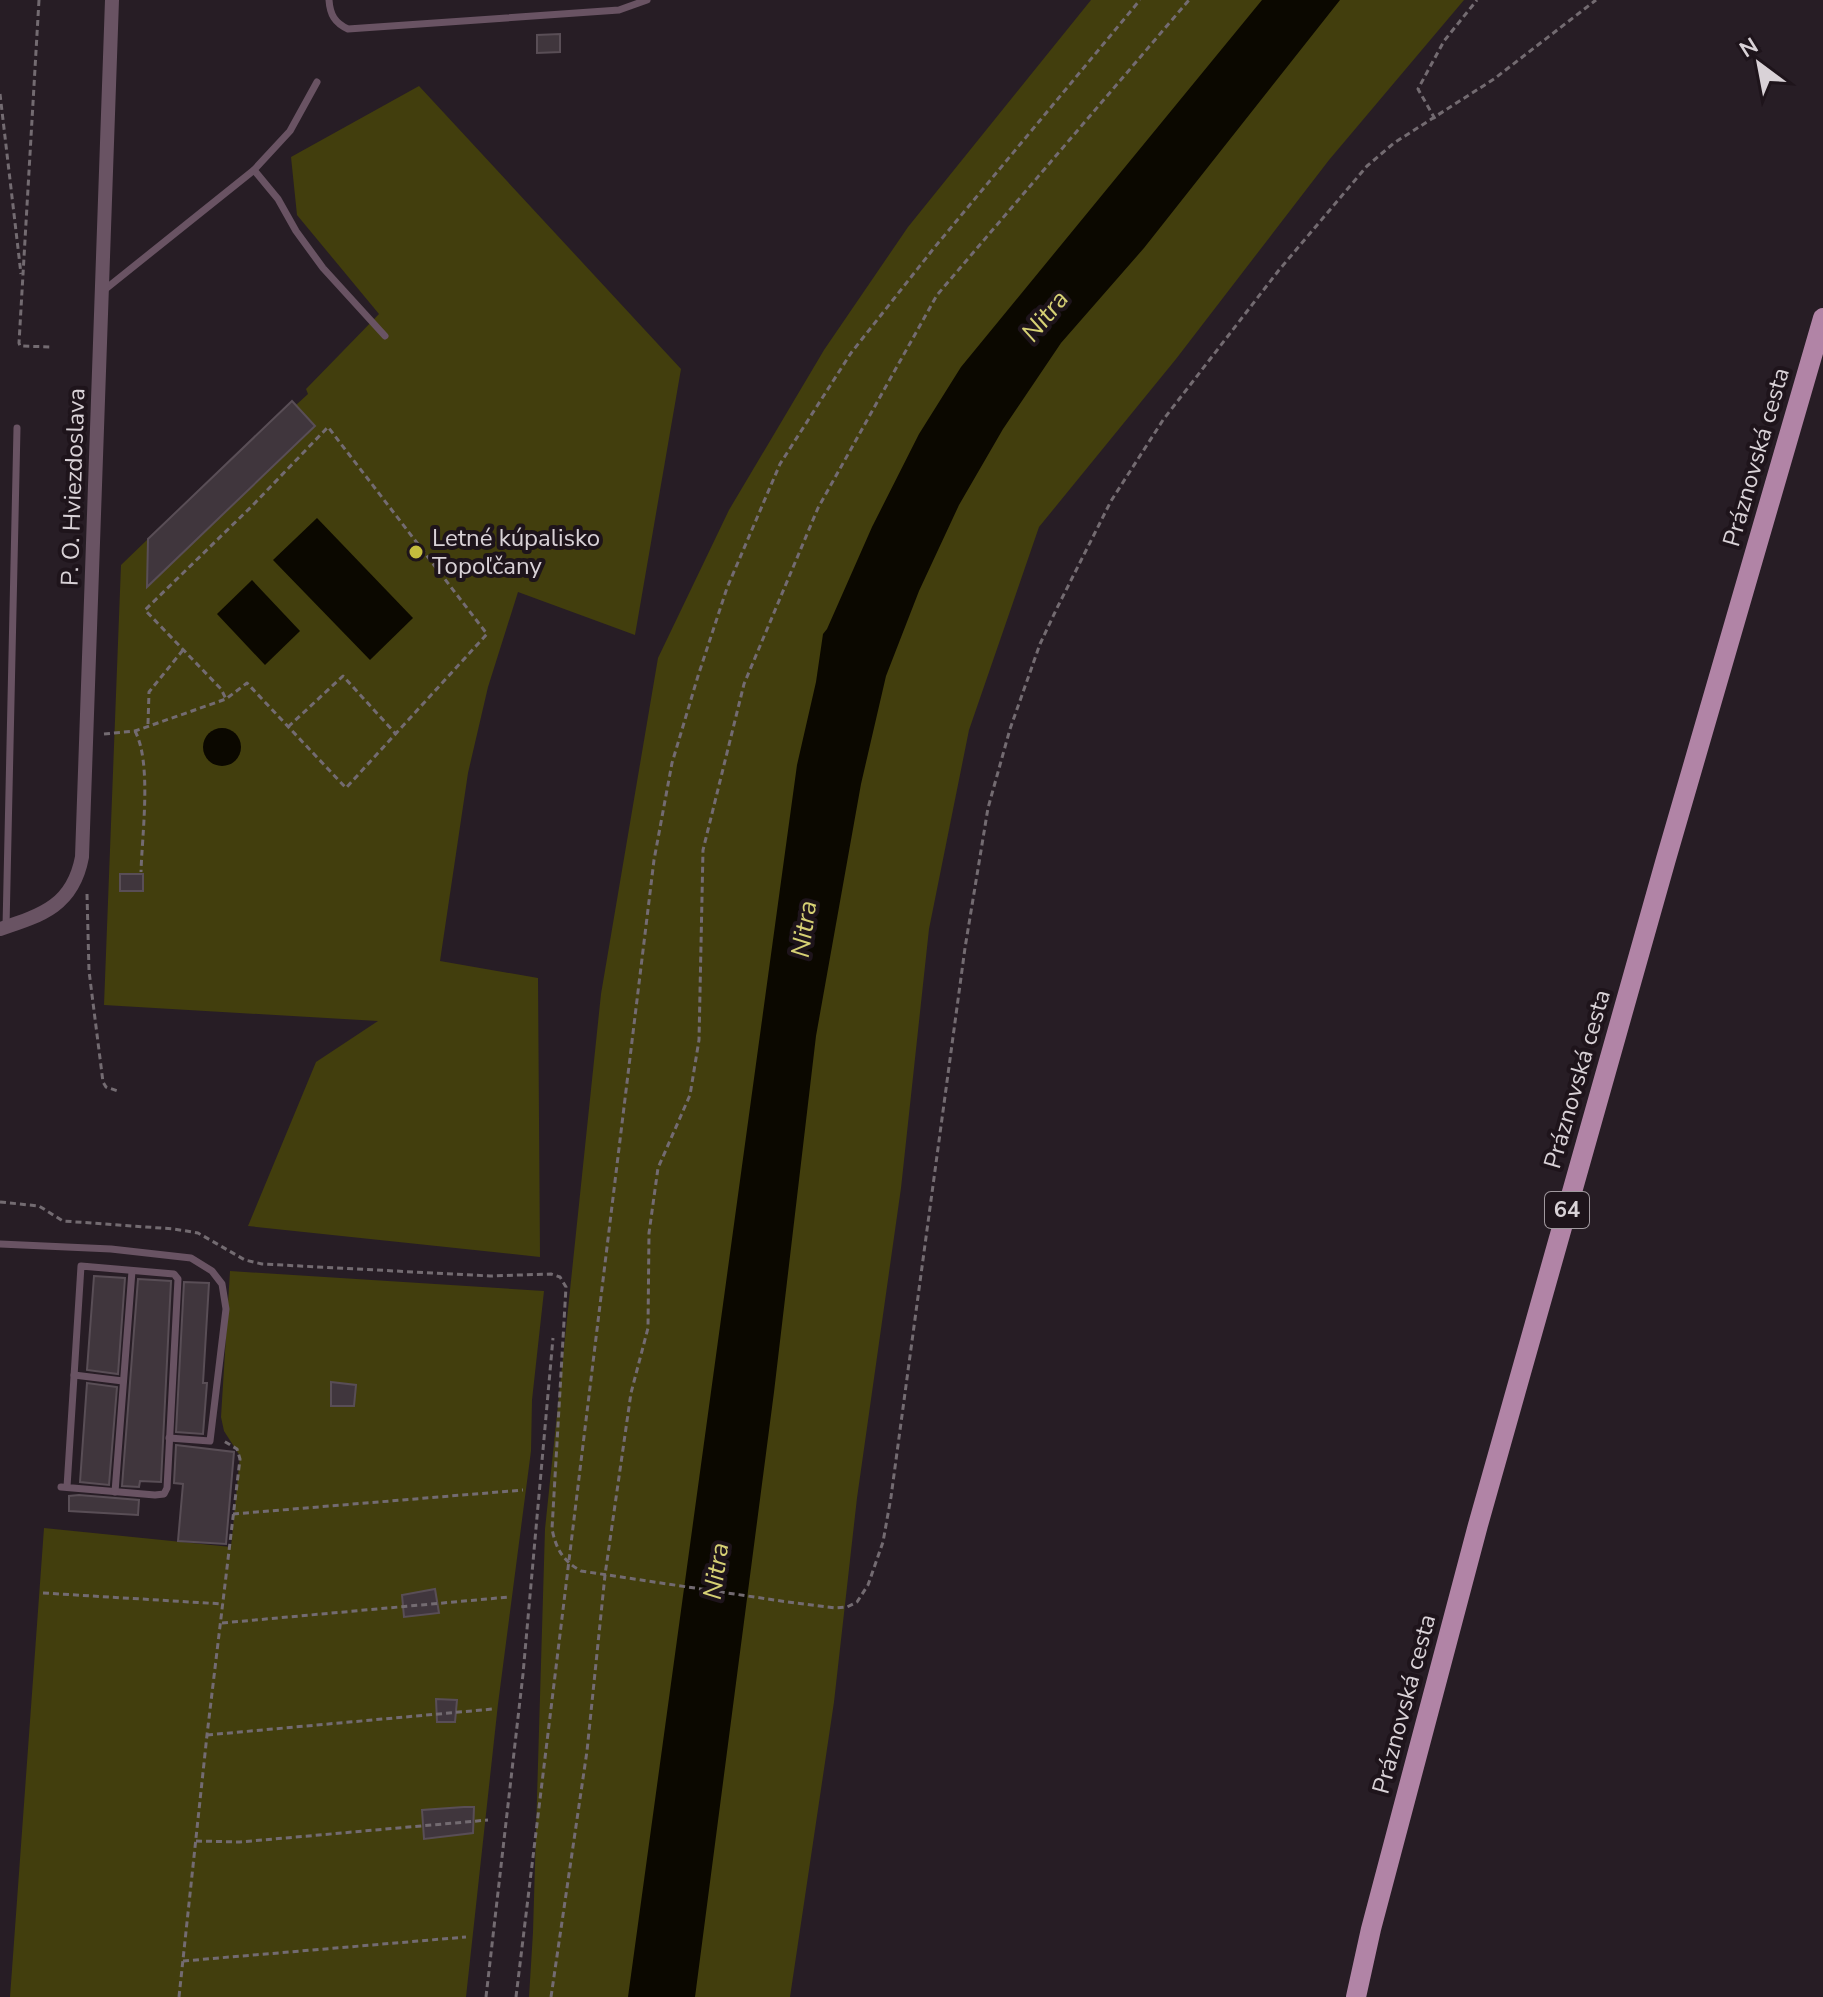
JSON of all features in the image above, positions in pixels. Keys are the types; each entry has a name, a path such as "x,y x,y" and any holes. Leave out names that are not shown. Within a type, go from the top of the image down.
{"main road":[{"name":"Práznovská cesta","path":"1356,1997 1371,1929 1478,1525 1823,318"}],"street":[{"name":"P. O. Hviezdoslava","path":"3,928 47,911 64,899 78,880 82,857 112,0"}],"lane":[{"path":"329,0 332,17 337,24 348,29 619,10 647,0"},
{"path":"101,293 254,170 290,131 317,82"},
{"path":"254,170 278,199 296,231 323,268 385,336"},
{"path":"3,928 17,428"},
{"path":"0,1244 111,1249 191,1258 212,1271 222,1284 226,1299 210,1441 169,1438"},
{"path":"81,1266 174,1274 178,1279 167,1488 164,1494 64,1487 74,1375 81,1266"},
{"path":"115,1492 132,1271"},
{"path":"74,1375 123,1381"}],"path":[{"path":"39,0 20,346 53,347"},
{"path":"516,1997 654,860 672,763 727,588 780,464 851,353 1140,0"},
{"path":"551,1997 587,1751 605,1575 631,1393 648,1328 649,1233 658,1168 690,1095 699,1040 703,850 744,684 818,508 937,295 1189,0"},
{"path":"1435,119 1418,89 1444,41 1477,0"},
{"path":"0,1202 39,1206 63,1221 198,1233 245,1260 262,1264 490,1276 551,1274 560,1277 566,1287 552,1529 555,1546 567,1563 581,1571 781,1601 835,1608 857,1602 868,1585 883,1542 960,979 988,808 1010,729 1040,644 1092,533 1163,420 1279,270 1367,166 1394,143 1494,79 1596,0"},
{"path":"0,94 22,282"},
{"path":"104,734 135,731 226,699 247,683 346,788 487,634 328,427 145,610 221,689 226,699"},
{"path":"148,724 149,692 183,650"},
{"path":"288,727 343,676 396,734"},
{"path":"135,731 141,743 144,773 141,872"},
{"path":"87,884 89,971 103,1082 106,1087 118,1091"},
{"path":"486,1997 523,1674 553,1338"},
{"path":"179,1997 240,1459 237,1449 225,1440 210,1441"},
{"path":"233,1514 523,1490"},
{"path":"43,1593 224,1604"},
{"path":"222,1623 509,1597"},
{"path":"207,1735 493,1709"},
{"path":"195,1841 240,1842 488,1820"},
{"path":"183,1961 466,1937"}],"shaded area":[{"path":"1091,0 1464,0 1329,160 1176,359 1039,527 969,730 929,929 901,1188 857,1498 834,1702 790,1997 529,1997 545,1529 601,994 658,658 729,510 824,350 908,227"},
{"name":"Letné kúpalisko Topoľčany","path":"419,86 681,369 635,635 518,592 488,687 468,773 440,961 538,978 540,1257 248,1226 316,1062 378,1021 104,1005 121,565 148,539 148,586 315,426 296,405 308,394 306,389 379,314 297,215 291,157"},
{"path":"230,1271 544,1291 532,1400 531,1451 498,1704 466,1997 10,1997 44,1528 231,1547 240,1456 224,1431 221,1417"}],"water":[{"name":"Nitra","path":"1262,0 1340,0 1144,248 1061,343 1003,429 959,505 919,591 886,676 861,784 816,1036 774,1392 695,1997 628,1997 797,765 816,682 823,634 919,434 961,367"},
{"path":"317,518 413,618 370,660 273,560"},
{"path":"252,580 300,631 265,665 217,614"},
{"path":"222,728 235,734 241,747 235,760 222,766 209,760 203,747 209,734"}],"building":[{"path":"560,34 560,52 537,53 537,35"},
{"path":"292,401 315,426 147,587 148,539"},
{"path":"120,874 143,874 143,891 120,891"},
{"path":"94,1276 125,1278 118,1374 87,1370"},
{"path":"138,1279 171,1281 161,1482 140,1481 139,1487 122,1486"},
{"path":"184,1282 209,1283 203,1434 176,1432"},
{"path":"331,1382 356,1385 354,1406 331,1406"},
{"path":"87,1383 117,1387 109,1485 80,1482"},
{"path":"176,1445 234,1452 226,1544 178,1541 183,1484 174,1483"},
{"path":"69,1496 139,1500 138,1515 69,1511"},
{"path":"435,1589 439,1613 404,1617 402,1595"},
{"path":"436,1699 457,1700 455,1722 437,1722"},
{"path":"474,1807 473,1833 424,1839 422,1810"}],"place":[{"name":"Letné kúpalisko Topoľčany","path":"416,552"}]}
